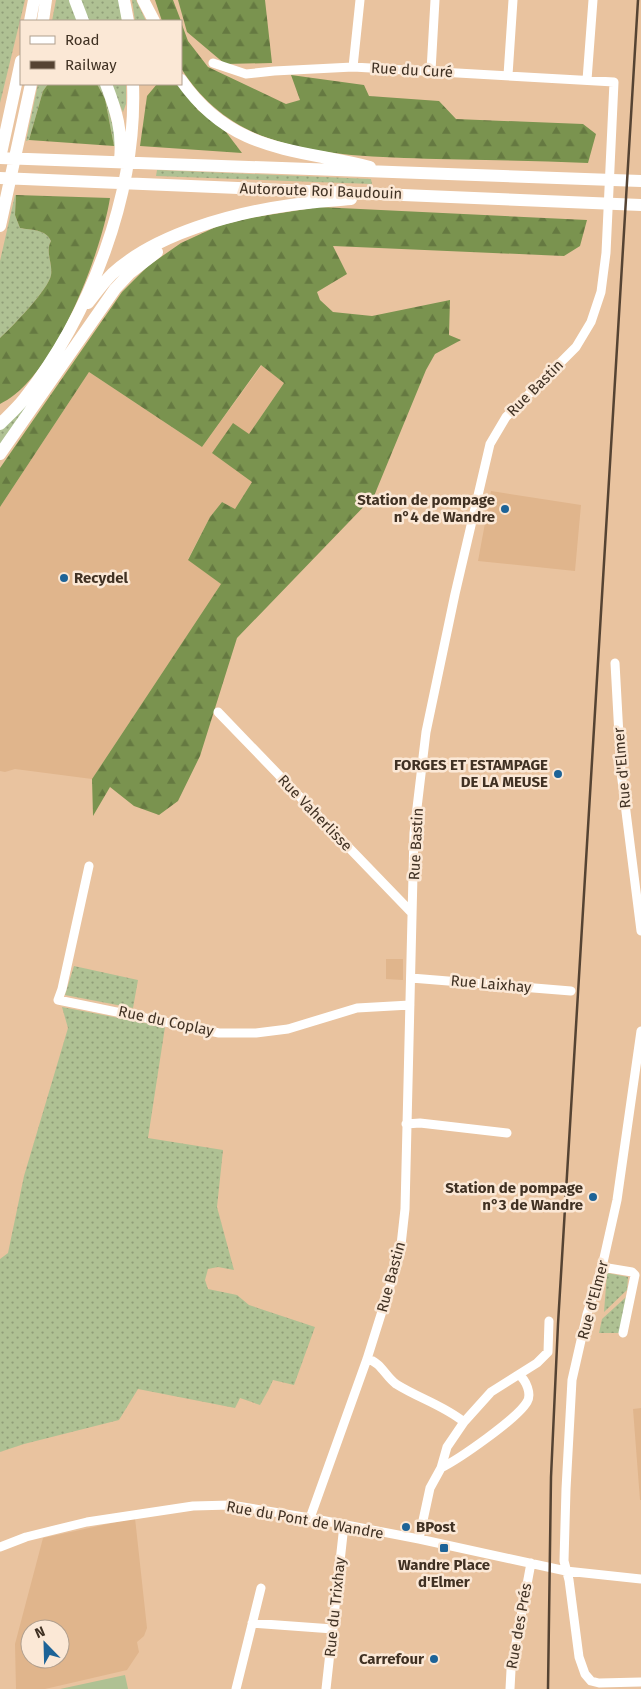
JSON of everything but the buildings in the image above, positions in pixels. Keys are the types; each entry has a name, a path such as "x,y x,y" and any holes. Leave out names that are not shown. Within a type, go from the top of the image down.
{"highway":[{"path":"30,20 34,0"},
{"path":"43,20 46,0"},
{"path":"75,0 83,20"},
{"path":"124,0 128,20"},
{"path":"143,0 154,20"},
{"path":"150,0 155,20"},
{"path":"0,158 20,66"},
{"path":"182,81 207,110 230,127 248,137 298,153 346,161 395,173"},
{"path":"0,226 31,85"},
{"path":"106,85 118,116 122,142 110,232"},
{"path":"0,424 23,400 59,348 93,279 121,199 133,118 133,85"},
{"name":"Autoroute Roi Baudouin","path":"0,158 641,182"},
{"name":"Autoroute Roi Baudouin","path":"0,178 641,205"},
{"path":"75,318 104,282 127,262 179,234 230,217 291,205 399,195"},
{"path":"0,454 115,289 158,251 206,225"},
{"path":"0,412 22,396 42,373"}],"street":[{"path":"353,67 360,0"},
{"path":"431,71 434,0"},
{"path":"508,75 513,0"},
{"path":"587,80 593,0"},
{"name":"Rue du Curé","path":"213,63 246,74 353,67 614,82"},
{"name":"Rue Bastin","path":"310,1518 367,1359 400,1254 405,1209 414,833 426,732 455,594 490,444 506,417 576,347 591,322 601,292 606,253 614,82"},
{"name":"Rue d'Elmer","path":"615,664 621,772 641,931"},
{"name":"Rue Vaherlisse","path":"218,712 412,913"},
{"name":"Rue du Coplay","path":"90,866 58,1000 218,1033 256,1033 288,1029 357,1008 410,1005"},
{"name":"Rue Laixhay","path":"411,978 571,992"},
{"name":"Rue d'Elmer","path":"641,1031 617,1200 602,1267 587,1314 572,1380 564,1560 569,1580 579,1657 585,1674 591,1681 599,1684 641,1682"},
{"path":"406,1124 420,1123 507,1133"},
{"path":"602,1267 632,1272 635,1275 623,1333"},
{"path":"419,1539 430,1488 441,1468 447,1447 464,1422 491,1392 537,1364 548,1352 549,1321"},
{"path":"367,1359 373,1360 396,1384 450,1411 464,1422"},
{"path":"441,1468 453,1462 513,1417 527,1402 529,1396 527,1386 520,1375"},
{"name":"Rue du Pont de Wandre","path":"0,1546 87,1522 193,1506 231,1505 344,1524 566,1570 641,1579"},
{"name":"Rue du Trixhay","path":"326,1689 344,1524"},
{"name":"Rue des Prés","path":"510,1689 511,1670 531,1563"},
{"path":"236,1689 261,1588"},
{"path":"252,1623 333,1629"}],"shaded area":[{"path":"262,365 284,383 249,434 252,482 235,509 222,502 210,517 188,559 221,584 92,779 15,769 5,772 0,771 0,507 89,372 202,447"},
{"path":"491,491 581,505 575,571 478,561"},
{"path":"386,959 403,959 403,980 386,979"},
{"path":"641,1408 641,1500 640,1500 633,1409"},
{"path":"135,1518 147,1628 144,1636 137,1642 139,1652 127,1670 45,1689 16,1689 15,1644 20,1625 20,1669 70,1669 70,1619 22,1619 43,1538"}],"green space":[{"path":"0,0 25,0 20,20 0,103"},
{"path":"56,0 71,0 79,20 52,20"},
{"path":"80,0 119,0 122,20 88,20"},
{"path":"132,0 136,0 146,20 135,20"},
{"path":"155,0 173,0 181,20 162,20"},
{"path":"178,0 265,0 272,63 225,64 187,32"},
{"path":"182,25 188,41 208,67 286,104 300,100 291,75 364,85 369,96 439,101 456,119 583,124 596,134 588,163 351,155 288,144 242,127 218,111 189,80 182,70"},
{"path":"38,85 47,85 43,91 29,140 26,141"},
{"path":"47,85 98,85 105,99 114,146 29,140 43,91"},
{"path":"98,85 102,85 118,146 114,146 105,99"},
{"path":"110,85 126,85 126,104 123,112"},
{"path":"156,85 178,85 198,110 226,132 242,153 140,146 147,96"},
{"path":"157,170 371,179 372,184 156,176"},
{"path":"15,195 15,215 20,228 42,232 51,241 49,254 51,275 37,298 0,338 0,261"},
{"path":"16,195 110,198 97,250 72,313 56,343 39,369 20,390 0,404 0,338 37,298 51,275 49,245 51,241 42,232 20,228 15,215"},
{"path":"319,207 587,220 580,246 564,256 333,246 347,274 317,292 320,300 333,312 372,316 450,300 449,335 461,340 435,354 426,370 374,496 237,638 200,756 178,801 159,815 134,806 110,787 93,816 92,779 221,584 188,560 210,517 222,502 235,509 252,482 212,453 233,423 249,434 284,383 261,365 202,447 89,372 0,507 0,468 122,292 148,266 181,243 218,226 249,218"},
{"path":"38,392 0,446 0,430"},
{"path":"74,966 138,980 133,1008 65,995"},
{"path":"62,1007 165,1027 148,1138 223,1150 217,1207 234,1270 218,1267 208,1269 205,1280 208,1289 237,1295 249,1305 315,1327 294,1385 273,1380 260,1405 240,1398 235,1408 138,1389 119,1420 0,1452 0,1259 8,1253 24,1176 68,1028"},
{"path":"607,1273 628,1277 627,1290 604,1312"},
{"path":"626,1297 620,1333 599,1333 602,1319"},
{"path":"125,1675 128,1689 60,1689"}],"railway":[{"path":"548,1689 551,1477 558,1324 638,0"}],"place":[{"name":"Station de pompage n°4 de Wandre","path":"505,509"},
{"name":"Recydel","path":"64,578"},
{"name":"FORGES ET ESTAMPAGE DE LA MEUSE","path":"558,774"},
{"name":"Station de pompage n°3 de Wandre","path":"593,1197"},
{"name":"BPost","path":"406,1527"},
{"name":"Wandre Place d'Elmer","path":"444,1548"},
{"name":"Carrefour","path":"434,1659"}]}
